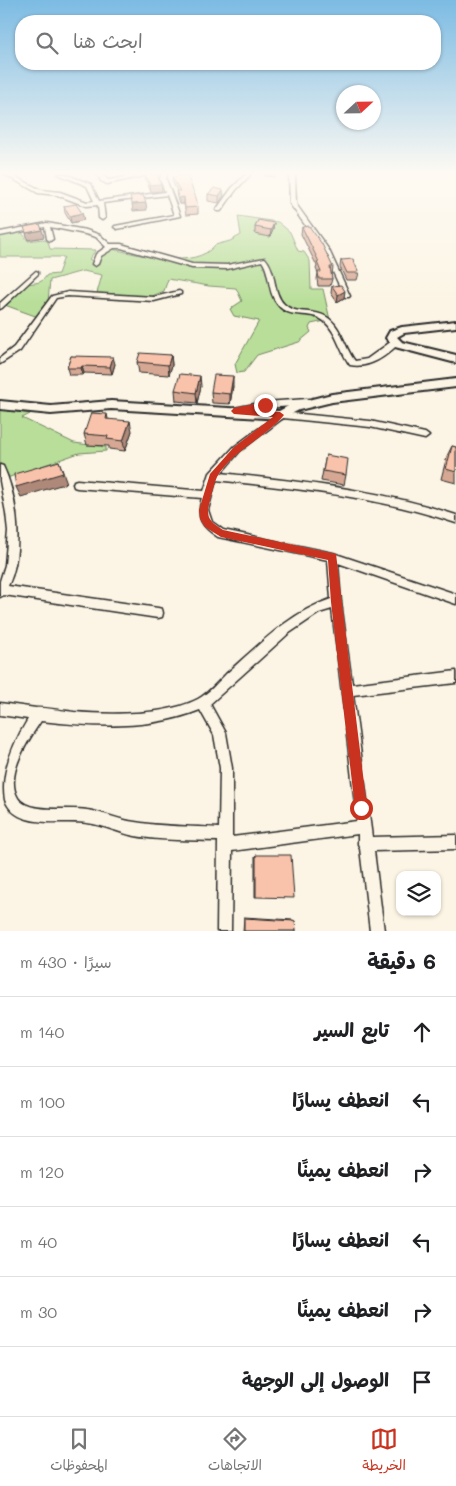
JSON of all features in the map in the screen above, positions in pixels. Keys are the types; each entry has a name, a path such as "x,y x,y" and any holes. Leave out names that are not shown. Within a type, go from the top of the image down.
{"street":[{"path":"118,227 169,217"},
{"path":"303,217 326,250 347,296"},
{"path":"0,234 47,225 86,232 98,236 108,246 116,245 192,266 227,267 263,260 268,266 271,284 279,304 287,312 296,314 310,313 326,320 353,363 362,364 395,343"},
{"path":"47,225 50,239"},
{"path":"95,264 98,255 116,245"},
{"path":"0,307 36,272"},
{"path":"0,362 17,349 51,301 57,296 68,294 154,299 180,293"},
{"path":"456,324 402,330 392,335 391,338 395,343 456,359"},
{"path":"456,383 385,390 315,402 296,407 280,415 237,449 213,476 203,510 204,519 208,525 221,534 333,557 456,599"},
{"path":"234,411 265,405 315,402"},
{"path":"0,405 44,410 111,404 234,411 370,424 425,436"},
{"path":"0,468 9,496 12,540 8,571 1,591 158,613"},
{"path":"213,476 311,486 383,497 456,519"},
{"path":"77,484 207,495"},
{"path":"333,557 336,602 377,931"},
{"path":"0,709 92,718 154,718 190,710 203,703 284,630 316,609 336,602"},
{"path":"348,690 456,677"},
{"path":"203,703 220,733 226,768 224,931"},
{"path":"39,714 12,760 8,772 7,786 10,796 14,804 20,809 40,814 88,816 119,826 225,840 364,828"},
{"path":"365,844 456,842"}],"green space":[{"path":"238,217 278,222 290,232 298,251 304,252 310,261 311,289 323,289 330,320 311,324 309,328 311,332 299,342 257,355 244,372 237,373 235,364 259,321 234,316 230,309 242,301 236,288 209,286 168,279 164,291 150,297 97,293 102,275 83,271 50,280 48,302 38,317 2,304 22,286 40,282 47,275 58,274 64,257 0,257 0,235 21,231 28,241 43,239 48,242 50,249 96,250 89,259 93,261 92,265 98,265 101,256 111,249 151,257 181,259 206,253 215,245 230,241 241,235"},
{"path":"0,409 30,414 22,418 74,443 106,447 106,451 79,453 7,478 0,466"}],"building":[{"path":"258,220 274,223 271,230 255,227"},
{"path":"40,224 42,230 26,233 24,227"},
{"path":"309,226 322,244 333,267 330,267 332,279 319,279 318,272 321,272 317,262 319,262 302,227"},
{"path":"353,259 359,273 347,273 341,260"},
{"path":"341,285 345,291 338,295 332,286"},
{"path":"140,353 171,355 168,365 137,362"},
{"path":"71,356 113,357 110,367 82,366 81,368 67,368"},
{"path":"180,374 200,376 196,393 175,390"},
{"path":"214,375 233,376 230,394 211,392"},
{"path":"91,413 107,414 106,419 130,421 123,441 107,439 108,436 84,434"},
{"path":"452,446 456,447 456,472 446,469"},
{"path":"326,455 348,459 346,475 323,471"},
{"path":"59,461 63,473 16,487 14,474"},
{"path":"256,855 291,855 294,898 256,897"},
{"path":"244,918 295,921 296,931 244,931"}],"route":[{"path":"265,405 234,411 280,415 237,449 213,476 203,510 204,519 208,525 221,534 333,557 336,602 361,808"}]}
